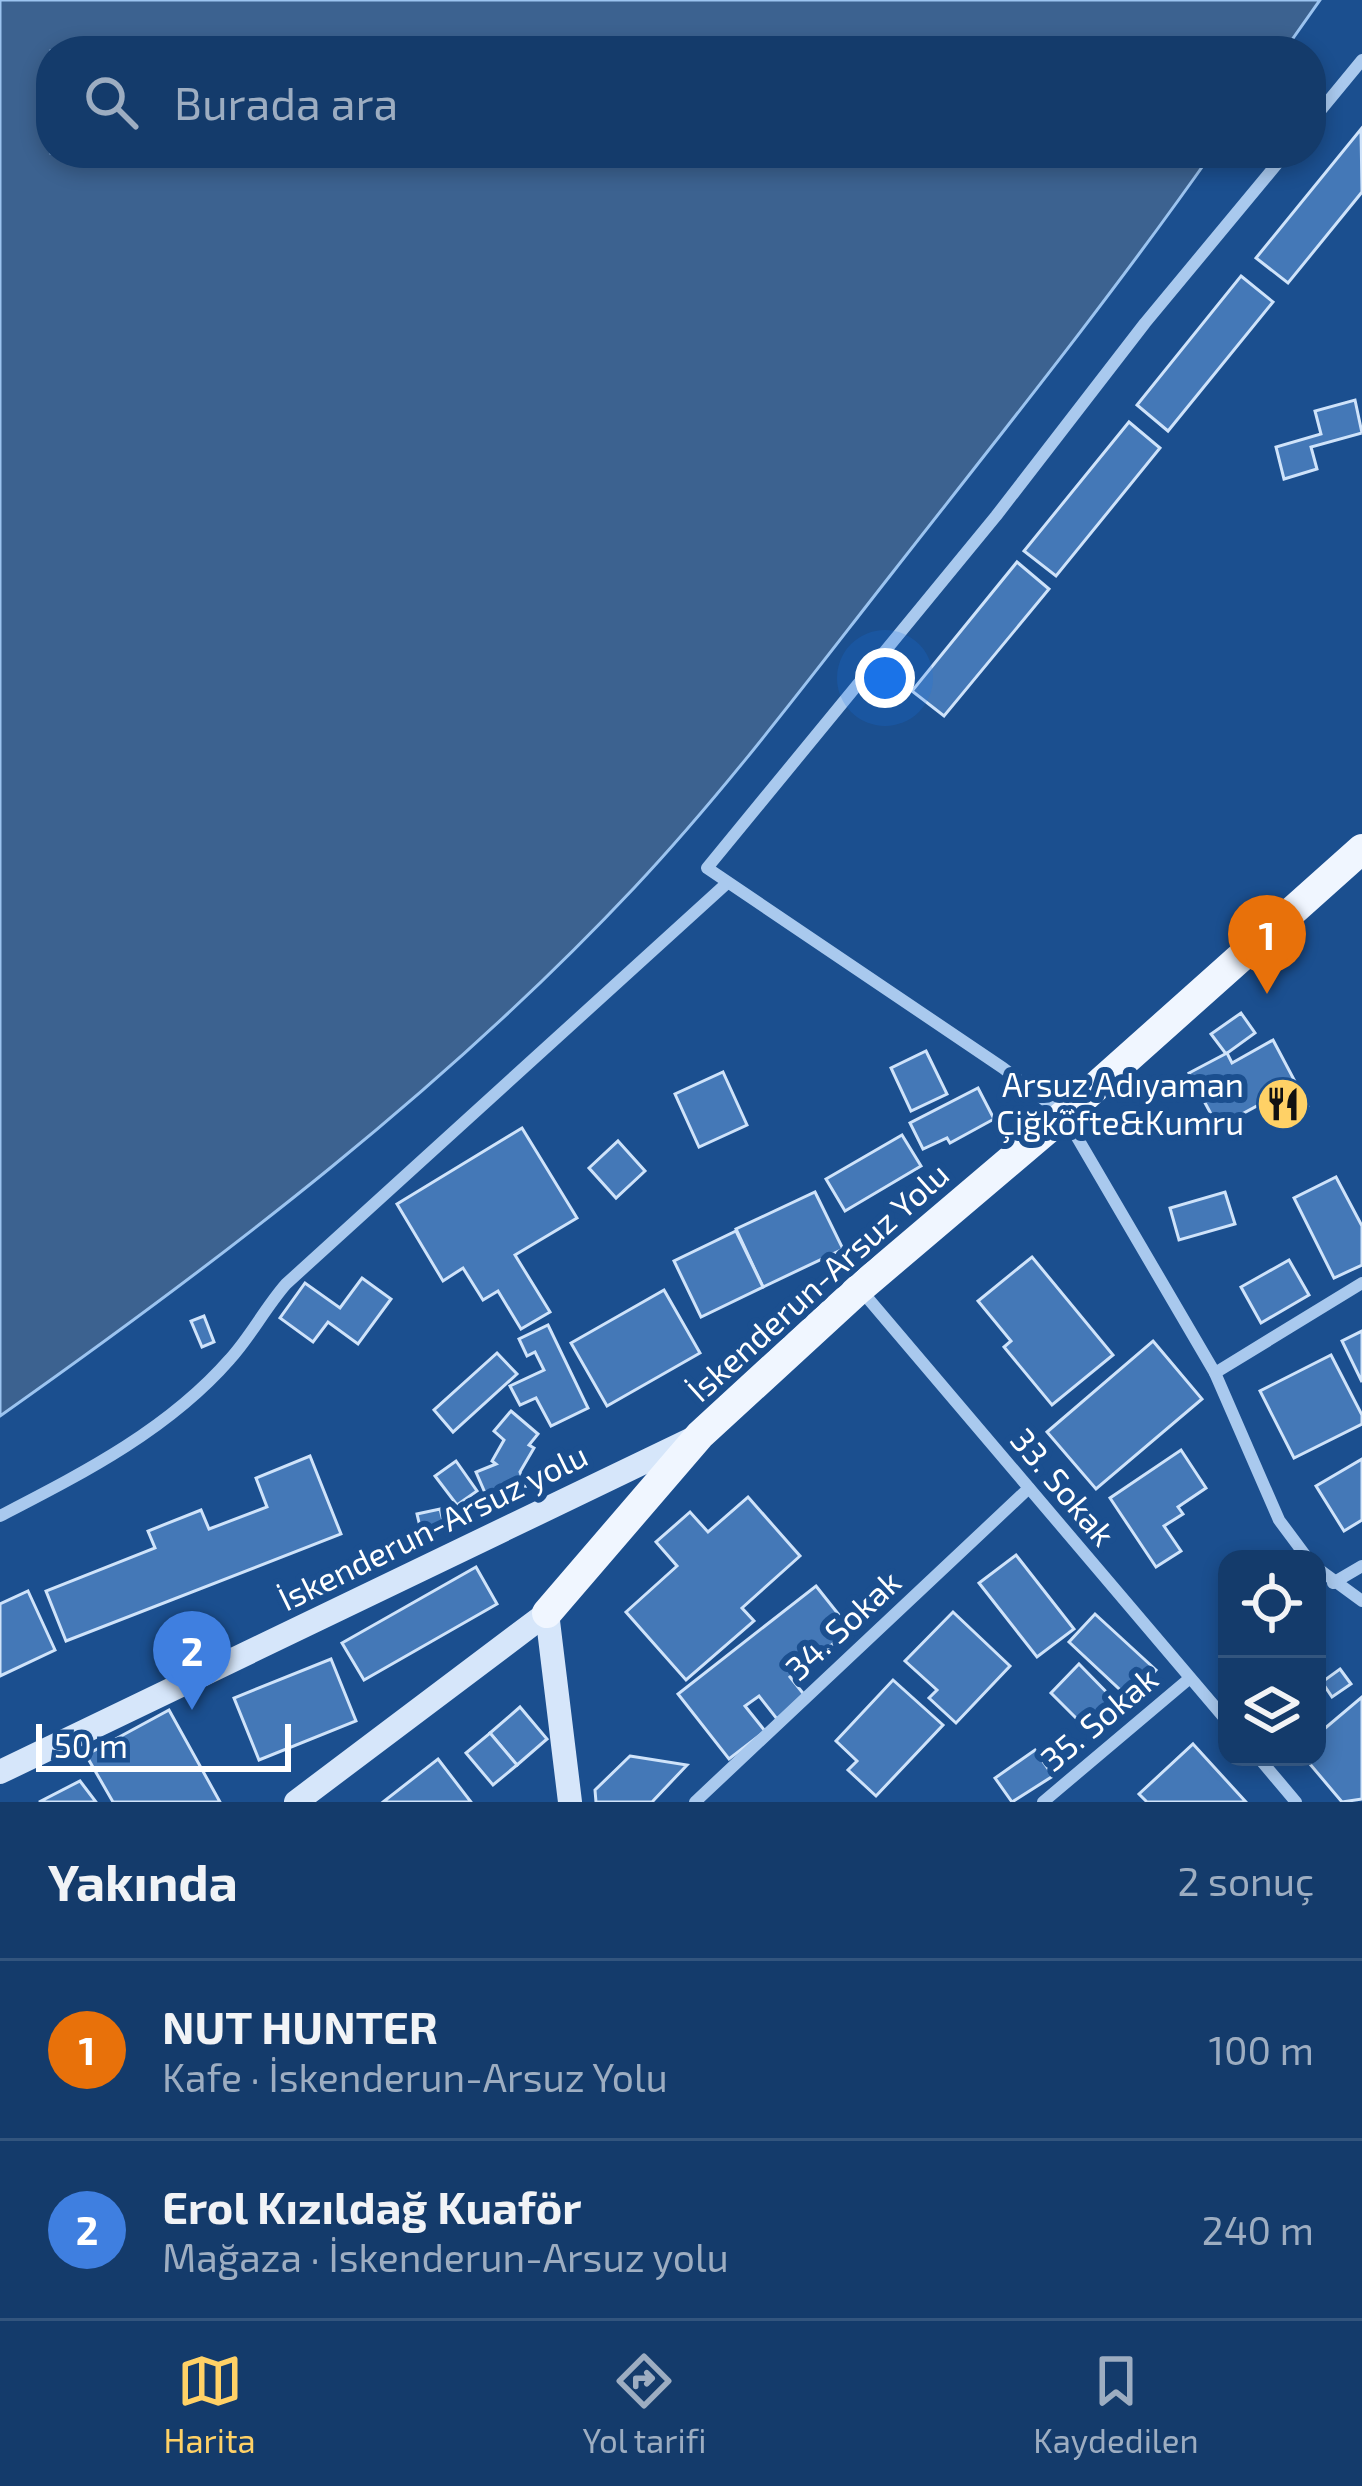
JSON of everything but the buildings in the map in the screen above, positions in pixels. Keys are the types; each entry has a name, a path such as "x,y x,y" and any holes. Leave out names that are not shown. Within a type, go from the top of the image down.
{"main road":[{"name":"İskenderun-Arsuz Yolu","path":"547,1613 700,1435 859,1288 1064,1115 1362,849"},
{"name":"İskenderun-Arsuz yolu","path":"0,1772 700,1435"},
{"path":"296,1802 547,1613"},
{"path":"547,1613 570,1802"}],"street":[{"path":"1326,104 1362,60"},
{"path":"1274,168 1145,323 996,517 707,868 1003,1068 1064,1115 1215,1372 1279,1520 1301,1550"},
{"path":"0,1516 97,1465 175,1413 231,1358 286,1284 726,884"},
{"path":"1215,1372 1362,1283"},
{"name":"33. Sokak","path":"859,1288 1218,1711"},
{"name":"34. Sokak","path":"695,1802 1029,1488"},
{"path":"1333,1583 1362,1566"},
{"path":"1326,1576 1362,1601"},
{"name":"35. Sokak","path":"1043,1802 1190,1678"},
{"path":"1266,1766 1296,1802"}],"water":[{"path":"0,0 1320,0 1295,36 36,36 36,168 1201,168 799,693 634,888 487,1033 330,1168 0,1416"}],"place":[{"name":"NUT HUNTER","path":"1267,994"},
{"name":"Arsuz Adıyaman Çiğköfte&Kumru","path":"1283,1104"},
{"name":"Erol Kızıldağ Kuaför","path":"192,1710"}]}
